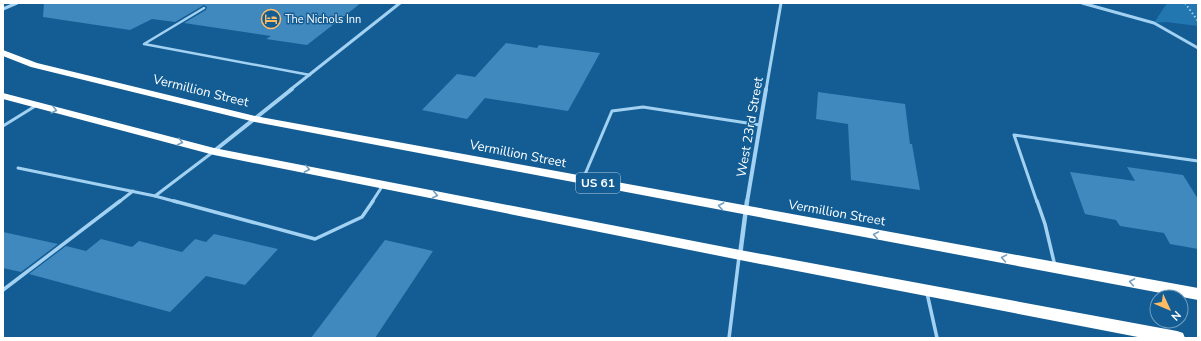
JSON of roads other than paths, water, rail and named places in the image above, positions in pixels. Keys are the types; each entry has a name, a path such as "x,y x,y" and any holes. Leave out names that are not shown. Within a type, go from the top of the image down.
{"highway":[{"name":"Vermillion Street","path":"3,53 34,65 255,118 745,211 1198,294"},
{"path":"3,96 214,151 740,255 1177,338"}],"street":[{"path":"3,9 17,3"},
{"path":"214,151 400,3"},
{"name":"West 23rd Street","path":"740,255 745,211 781,3"},
{"path":"1082,3 1154,23 1198,48"}],"lane":[{"path":"204,8 144,44 310,75"},
{"path":"3,126 37,105"},
{"path":"582,180 612,111 643,107 760,125"},
{"path":"1055,267 1045,224 1014,135 1198,161"},
{"path":"155,196 214,151"},
{"path":"18,168 155,196 315,239 362,217 384,184"},
{"path":"3,290 133,191"},
{"path":"729,338 740,255"},
{"path":"926,291 937,338"}],"place":[{"name":"The Nichols Inn","path":"271,19"}]}
